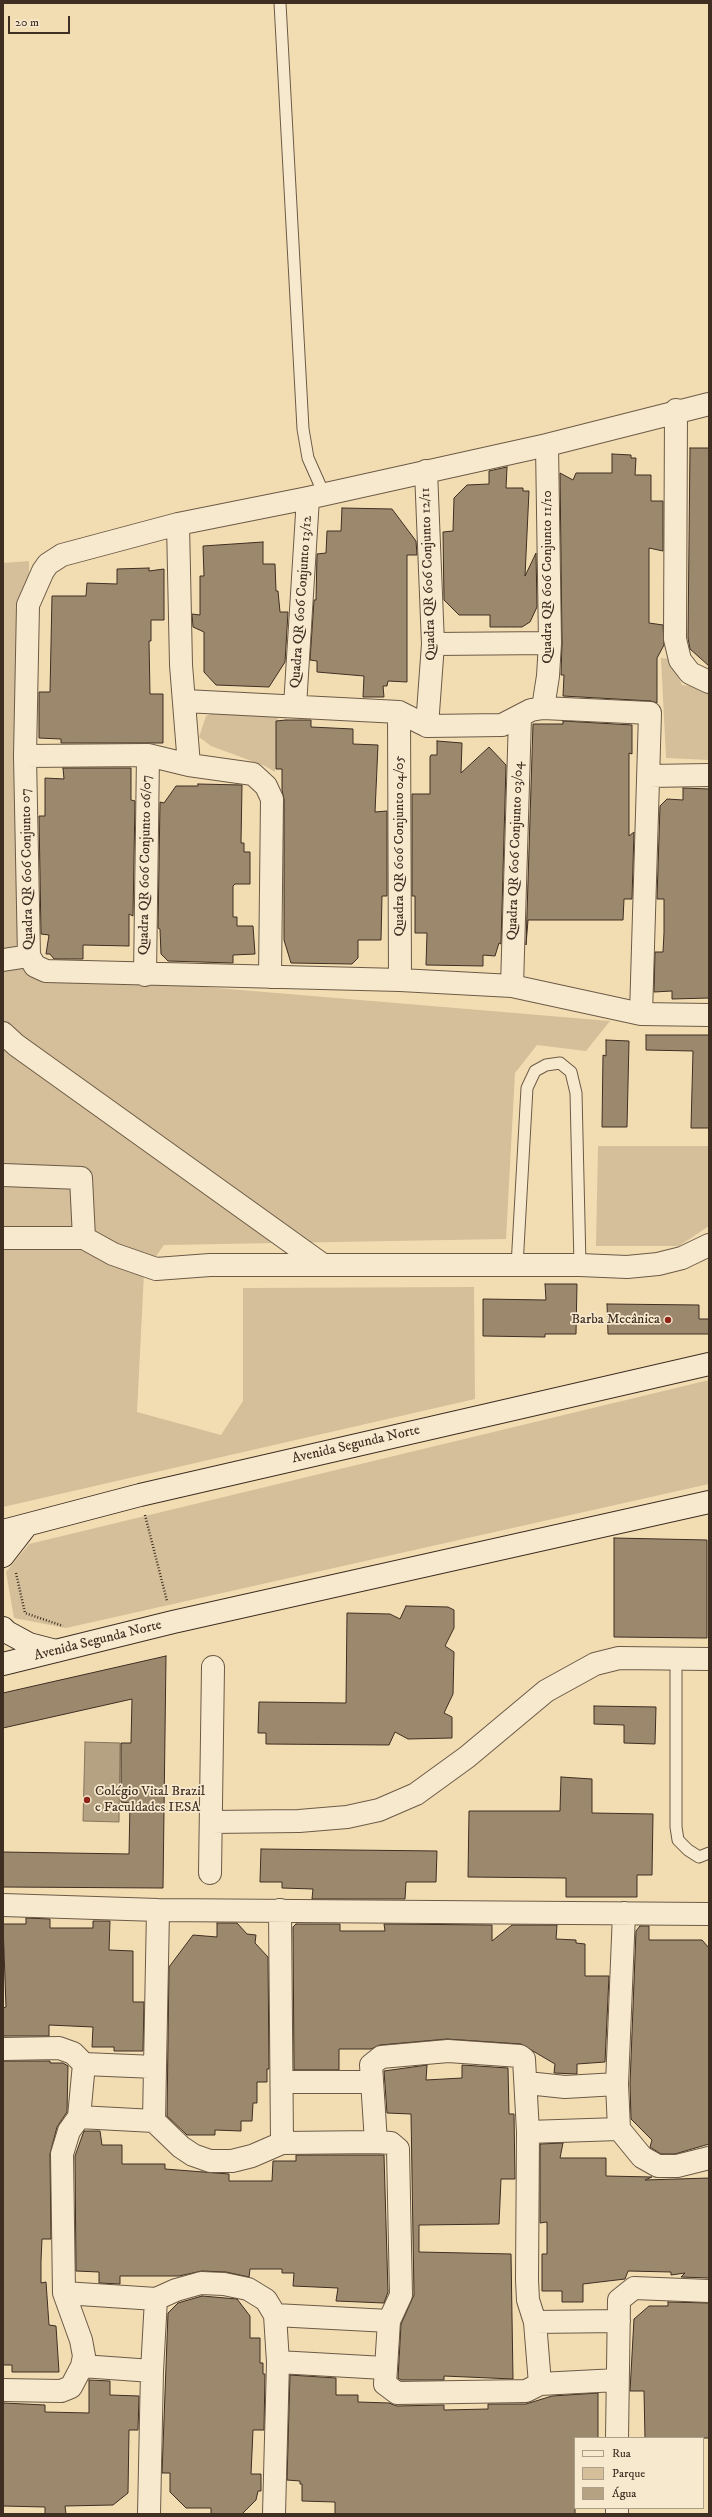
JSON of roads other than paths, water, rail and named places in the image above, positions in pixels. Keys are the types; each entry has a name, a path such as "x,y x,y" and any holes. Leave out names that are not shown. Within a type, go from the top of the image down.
{"street":[{"name":"Quadra QR 606 Conjunto 07","path":"709,404 676,410 547,445 316,496 178,524 62,555 48,564 43,571 28,605 25,756 11,957 46,971 145,975 400,980 512,986 640,1014 709,1016"},
{"path":"676,410 675,640 680,660 690,673 709,682"},
{"name":"Quadra QR 606 Conjunto 11/10","path":"543,708 548,676 550,643 547,445"},
{"name":"Quadra QR 606 Conjunto 12/11","path":"426,471 433,644 427,726"},
{"name":"Quadra QR 606 Conjunto 13/12","path":"295,706 316,496"},
{"path":"178,524 181,665 189,765"},
{"path":"433,644 550,643"},
{"path":"185,701 399,712 427,726 502,725 531,710 543,708 650,713 640,1014"},
{"name":"Quadra QR 606 Conjunto 04/05","path":"399,712 400,980"},
{"name":"Quadra QR 606 Conjunto 03/04","path":"512,986 520,716"},
{"path":"25,756 148,755 189,765 253,774 266,786 272,799 270,977"},
{"name":"Quadra QR 606 Conjunto 06/07","path":"145,975 148,755"},
{"path":"649,776 709,775"},
{"path":"3,1033 16,1045 323,1265"},
{"path":"3,1175 81,1178 84,1238"},
{"path":"3,1238 84,1238 113,1254 156,1269 210,1265 627,1266 658,1264 682,1258 709,1245"},
{"name":"Avenida Segunda Norte","path":"3,1531 140,1495 709,1364"},
{"name":"Avenida Segunda Norte","path":"3,1664 58,1652 173,1622 709,1502"},
{"path":"11,1562 27,1525"},
{"path":"3,1628 7,1632 29,1644 58,1652"},
{"path":"211,1822 306,1820 347,1817 379,1810 416,1794 467,1757 546,1691 595,1664 619,1658 709,1658"},
{"path":"210,1873 213,1667"},
{"path":"3,1905 158,1910 709,1914"},
{"path":"154,2121 158,1910"},
{"path":"280,1910 283,2082 282,2143"},
{"path":"624,1913 618,2084 619,2129 642,2157 658,2166 677,2166 709,2158"},
{"path":"3,2049 59,2048 72,2053 84,2064 155,2068"},
{"path":"376,2142 371,2065 381,2057 448,2051 520,2056 526,2062 528,2132 527,2280 528,2300 535,2322 540,2384"},
{"path":"3,2390 61,2391 71,2387 82,2366 84,2356 81,2340 64,2293 62,2154 69,2131 79,2117 84,2064"},
{"path":"283,2082 371,2082"},
{"path":"526,2083 565,2087 618,2084"},
{"path":"79,2117 154,2121 181,2147 210,2161 232,2161 252,2156 282,2143 391,2143 398,2149 401,2295 389,2321 384,2368 385,2384 397,2394 526,2391 540,2384 617,2380"},
{"path":"528,2132 619,2129"},
{"path":"64,2293 156,2299 176,2290 201,2283 224,2284 248,2289 266,2300 275,2315 278,2362 274,2514"},
{"path":"617,2437 619,2300 634,2288 709,2290"},
{"path":"149,2514 152,2371 156,2299"},
{"path":"275,2315 389,2321"},
{"path":"535,2322 618,2321"},
{"path":"278,2362 384,2368"},
{"path":"82,2366 152,2371"}],"lane":[{"path":"280,3 303,429 316,496"},
{"path":"517,1266 528,1088 535,1071 546,1065 560,1063 571,1072 576,1093 580,1265"},
{"path":"676,1659 676,1827 678,1840 688,1850 699,1857 709,1854"}],"water":[{"path":"85,1742 120,1743 119,1822 83,1821"}],"place":[{"name":"Barba Mecânica","path":"668,1320"},
{"name":"Colégio Vital Brazil e Faculdades IESA","path":"87,1800"}]}
